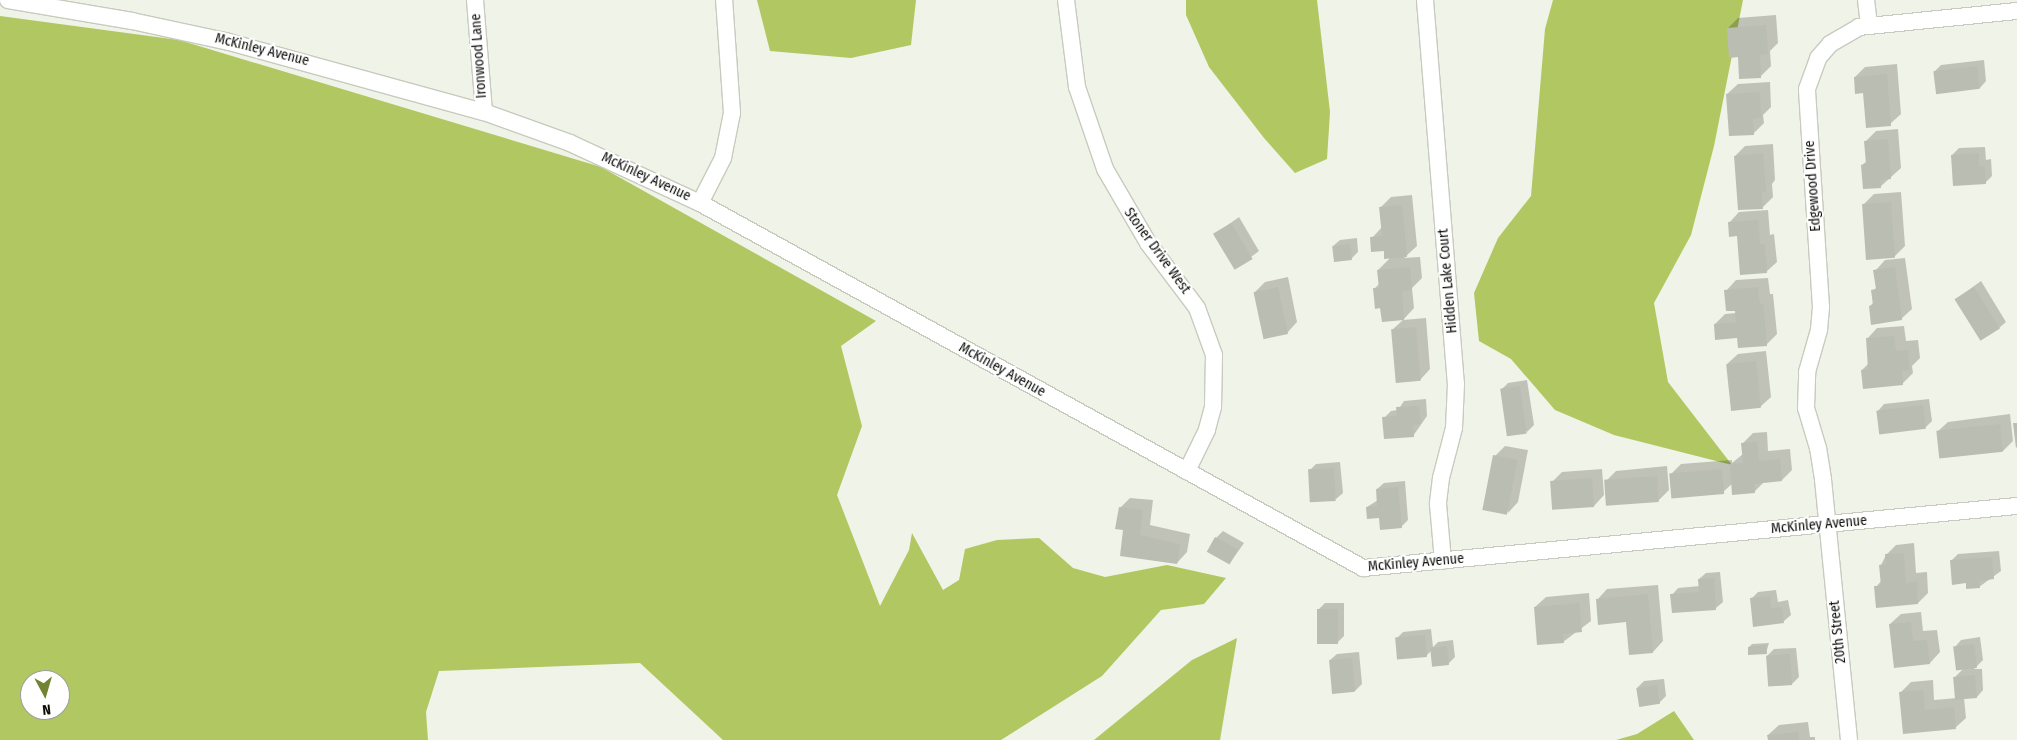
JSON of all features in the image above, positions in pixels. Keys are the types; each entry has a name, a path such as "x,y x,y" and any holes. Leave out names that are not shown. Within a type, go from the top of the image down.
{"street":[{"name":"McKinley Avenue","path":"8,0 229,42 484,112 570,143 700,203 1362,568 2017,506"},
{"name":"Ironwood Lane","path":"475,0 484,112"},
{"path":"700,203 723,158 732,113 724,0"},
{"name":"Stoner Drive West","path":"1066,0 1077,87 1105,169 1148,243 1197,308 1214,355 1213,407 1207,430 1187,471"},
{"name":"Hidden Lake Court","path":"1425,0 1456,384 1454,428 1441,478 1438,504 1443,561"},
{"path":"1866,0 1869,25"},
{"name":"Edgewood Drive","path":"1827,524 1818,448 1805,396 1821,307 1807,89 1818,58 1830,44 1844,34 1869,25 2017,11"},
{"name":"20th Street","path":"1827,524 1849,740"}],"green space":[{"path":"757,0 916,0 911,45 851,58 770,51"},
{"path":"1186,0 1317,0 1330,112 1327,159 1295,173 1264,138 1209,67 1186,15"},
{"path":"1553,0 1743,0 1714,146 1691,235 1654,303 1668,382 1732,465 1614,435 1555,410 1511,359 1479,341 1474,293 1498,238 1531,196 1545,29"},
{"path":"0,16 179,40 601,167 876,321 841,346 862,426 837,495 880,606 909,550 912,533 943,590 959,580 965,549 997,540 1039,538 1073,568 1105,577 1167,565 1226,578 1204,604 1161,610 1102,676 1001,740 723,740 640,663 439,671 426,712 428,740 0,740"},
{"path":"1237,638 1220,740 1094,740 1192,660"},
{"path":"1674,711 1694,740 1616,740 1637,734"}],"building":[{"path":"1766,25 1768,54 1760,55 1761,78 1739,79 1738,57 1729,58 1727,28"},
{"path":"1977,66 1980,89 1936,94 1933,71"},
{"path":"1887,74 1891,126 1866,128 1863,93 1855,94 1854,77"},
{"path":"1760,92 1761,118 1753,119 1754,135 1729,136 1726,94"},
{"path":"1888,139 1891,179 1880,180 1881,188 1863,189 1861,165 1866,164 1864,141"},
{"path":"1763,153 1766,192 1762,192 1763,209 1738,210 1734,156"},
{"path":"1979,153 1979,166 1985,166 1986,184 1953,186 1951,155"},
{"path":"1891,202 1895,258 1866,260 1862,204"},
{"path":"1402,205 1407,257 1384,259 1384,251 1371,252 1370,237 1382,236 1379,207"},
{"path":"1758,220 1760,244 1765,244 1767,273 1740,275 1737,236 1729,237 1728,222"},
{"path":"1231,223 1253,259 1235,270 1213,234"},
{"path":"1350,244 1352,260 1334,262 1332,246"},
{"path":"1410,267 1412,290 1402,291 1404,320 1382,322 1380,308 1375,309 1373,288 1379,288 1377,270"},
{"path":"1895,267 1902,320 1871,325 1869,306 1873,305 1871,290 1876,289 1873,270"},
{"path":"1278,287 1288,334 1264,339 1254,292"},
{"path":"1758,287 1760,304 1763,303 1767,346 1738,348 1737,338 1715,340 1714,324 1736,322 1735,311 1726,311 1724,290"},
{"path":"1974,287 2000,329 1980,341 1954,299"},
{"path":"1416,327 1421,381 1396,383 1391,329"},
{"path":"1894,336 1896,351 1908,350 1910,370 1902,371 1903,385 1863,389 1861,370 1868,369 1866,338"},
{"path":"1756,361 1761,408 1731,411 1726,364"},
{"path":"1520,386 1527,434 1507,436 1500,389"},
{"path":"1923,405 1926,429 1879,435 1876,411"},
{"path":"1419,406 1421,424 1413,425 1414,437 1384,439 1382,417 1397,416 1396,407"},
{"path":"2013,423 2017,423 2016,448"},
{"path":"2000,424 2003,452 1939,459 1936,431"},
{"path":"1757,442 1759,461 1780,459 1782,481 1754,484 1755,493 1732,495 1730,464 1743,463 1741,443"},
{"path":"1493,455 1518,460 1507,515 1482,510"},
{"path":"1334,468 1336,501 1310,502 1308,469"},
{"path":"1722,469 1724,494 1671,499 1669,474"},
{"path":"1657,476 1659,502 1606,506 1604,480"},
{"path":"1592,478 1594,507 1552,510 1550,481"},
{"path":"1398,487 1402,528 1380,530 1379,518 1367,519 1366,507 1377,506 1376,489"},
{"path":"1119,507 1143,510 1140,535 1180,544 1177,564 1120,556 1123,530 1115,529"},
{"path":"1215,537 1238,550 1229,564 1207,552"},
{"path":"1904,553 1906,583 1917,582 1918,604 1876,608 1874,586 1881,586 1879,565 1886,564 1885,554"},
{"path":"1992,557 1994,579 1979,581 1980,588 1966,589 1966,583 1952,585 1950,560"},
{"path":"1714,578 1716,610 1672,613 1670,594 1699,592 1698,579"},
{"path":"1648,594 1653,653 1629,655 1626,622 1598,625 1596,599"},
{"path":"1770,596 1771,608 1782,607 1784,623 1753,627 1750,598"},
{"path":"1579,603 1582,632 1563,634 1564,643 1537,645 1534,607"},
{"path":"1317,609 1338,609 1338,644 1317,644"},
{"path":"1911,622 1913,641 1927,640 1930,664 1894,668 1889,624"},
{"path":"1425,635 1427,657 1397,660 1395,638"},
{"path":"1974,644 1977,668 1956,670 1953,647"},
{"path":"1766,645 1767,654 1748,655 1748,647"},
{"path":"1447,646 1449,665 1432,667 1430,648"},
{"path":"1790,654 1792,685 1768,687 1766,656"},
{"path":"1352,658 1355,692 1332,694 1329,660"},
{"path":"1975,675 1977,698 1955,700 1953,677"},
{"path":"1657,685 1660,704 1639,707 1636,688"},
{"path":"1923,690 1925,710 1954,707 1956,729 1903,734 1899,692"},
{"path":"1798,732 1799,740 1768,740 1767,735"}]}
